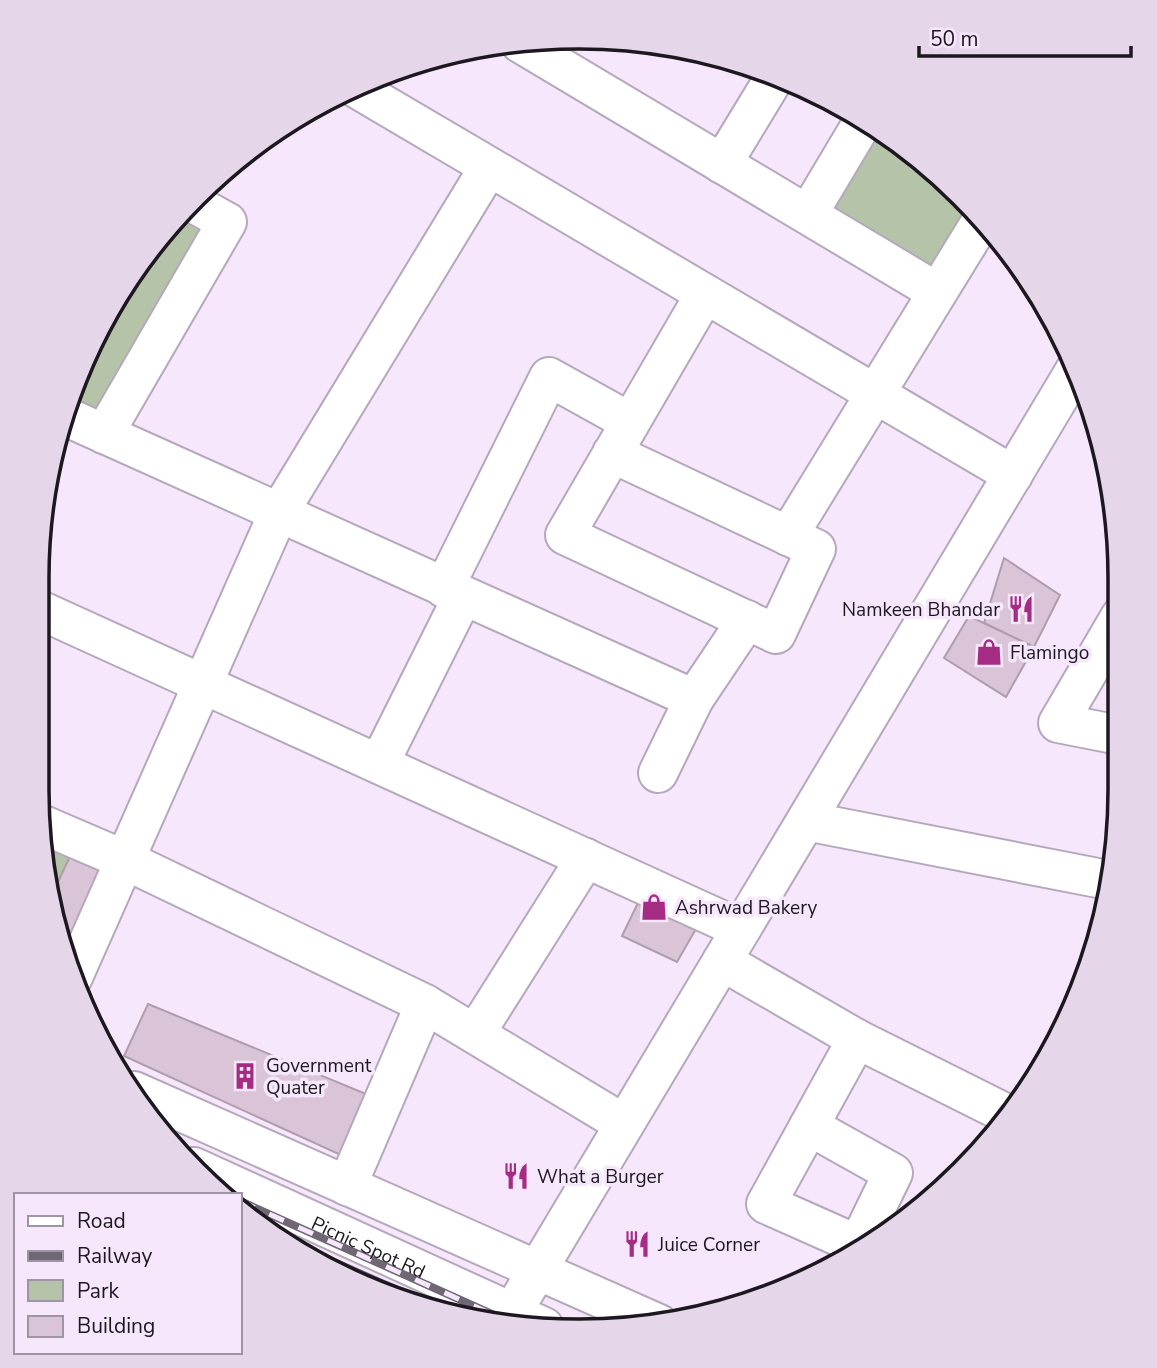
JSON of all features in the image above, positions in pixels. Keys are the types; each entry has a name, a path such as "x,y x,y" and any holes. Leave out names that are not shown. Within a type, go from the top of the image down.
{"street":[{"path":"534,51 937,292"},
{"path":"722,164 766,83"},
{"path":"366,94 1013,475"},
{"path":"807,214 858,129"},
{"path":"79,964 278,514 489,167"},
{"path":"104,434 227,222 201,207"},
{"path":"788,536 977,229"},
{"path":"379,764 550,377 621,437 788,536 816,549 776,634 565,535 621,437 705,293"},
{"path":"522,1315 537,1271 1069,380"},
{"path":"73,420 694,699"},
{"path":"49,614 741,929"},
{"path":"659,773 694,699 747,620"},
{"path":"1108,638 1058,723 1108,733"},
{"path":"806,821 1100,878"},
{"path":"50,828 125,860 425,1004 624,1124"},
{"path":"475,1034 586,858"},
{"path":"722,961 857,1040 1000,1111"},
{"path":"347,1186 425,1004"},
{"path":"853,1242 766,1204 857,1040"},
{"path":"147,1097 638,1315"},
{"path":"809,1126 893,1173 867,1233"},
{"name":"Picnic Spot Rd","path":"220,1179 503,1313"}],"green space":[{"path":"873,138 928,180 967,219 936,271 826,203"},
{"path":"186,223 204,233 99,412 79,401 89,376 138,284"},
{"path":"52,846 71,854 58,883"}],"building":[{"name":"Namkeen Bhandar","path":"1004,558 1060,595 1034,647 984,623"},
{"name":"Flamingo","path":"969,616 1034,647 1006,697 944,658"},
{"path":"71,854 109,854 71,941 67,927 58,883"},
{"name":"Ashrwad Bakery","path":"646,886 697,927 677,962 622,936"},
{"name":"Government Quater","path":"148,1004 371,1096 343,1156 124,1056"}],"railway":[{"path":"251,1206 484,1310"}],"place":[{"name":"Namkeen Bhandar","path":"1021,609"},
{"name":"Flamingo","path":"989,652"},
{"name":"Ashrwad Bakery","path":"654,907"},
{"name":"Government Quater","path":"245,1076"},
{"name":"What a Burger","path":"516,1176"},
{"name":"Juice Corner","path":"637,1244"}]}
